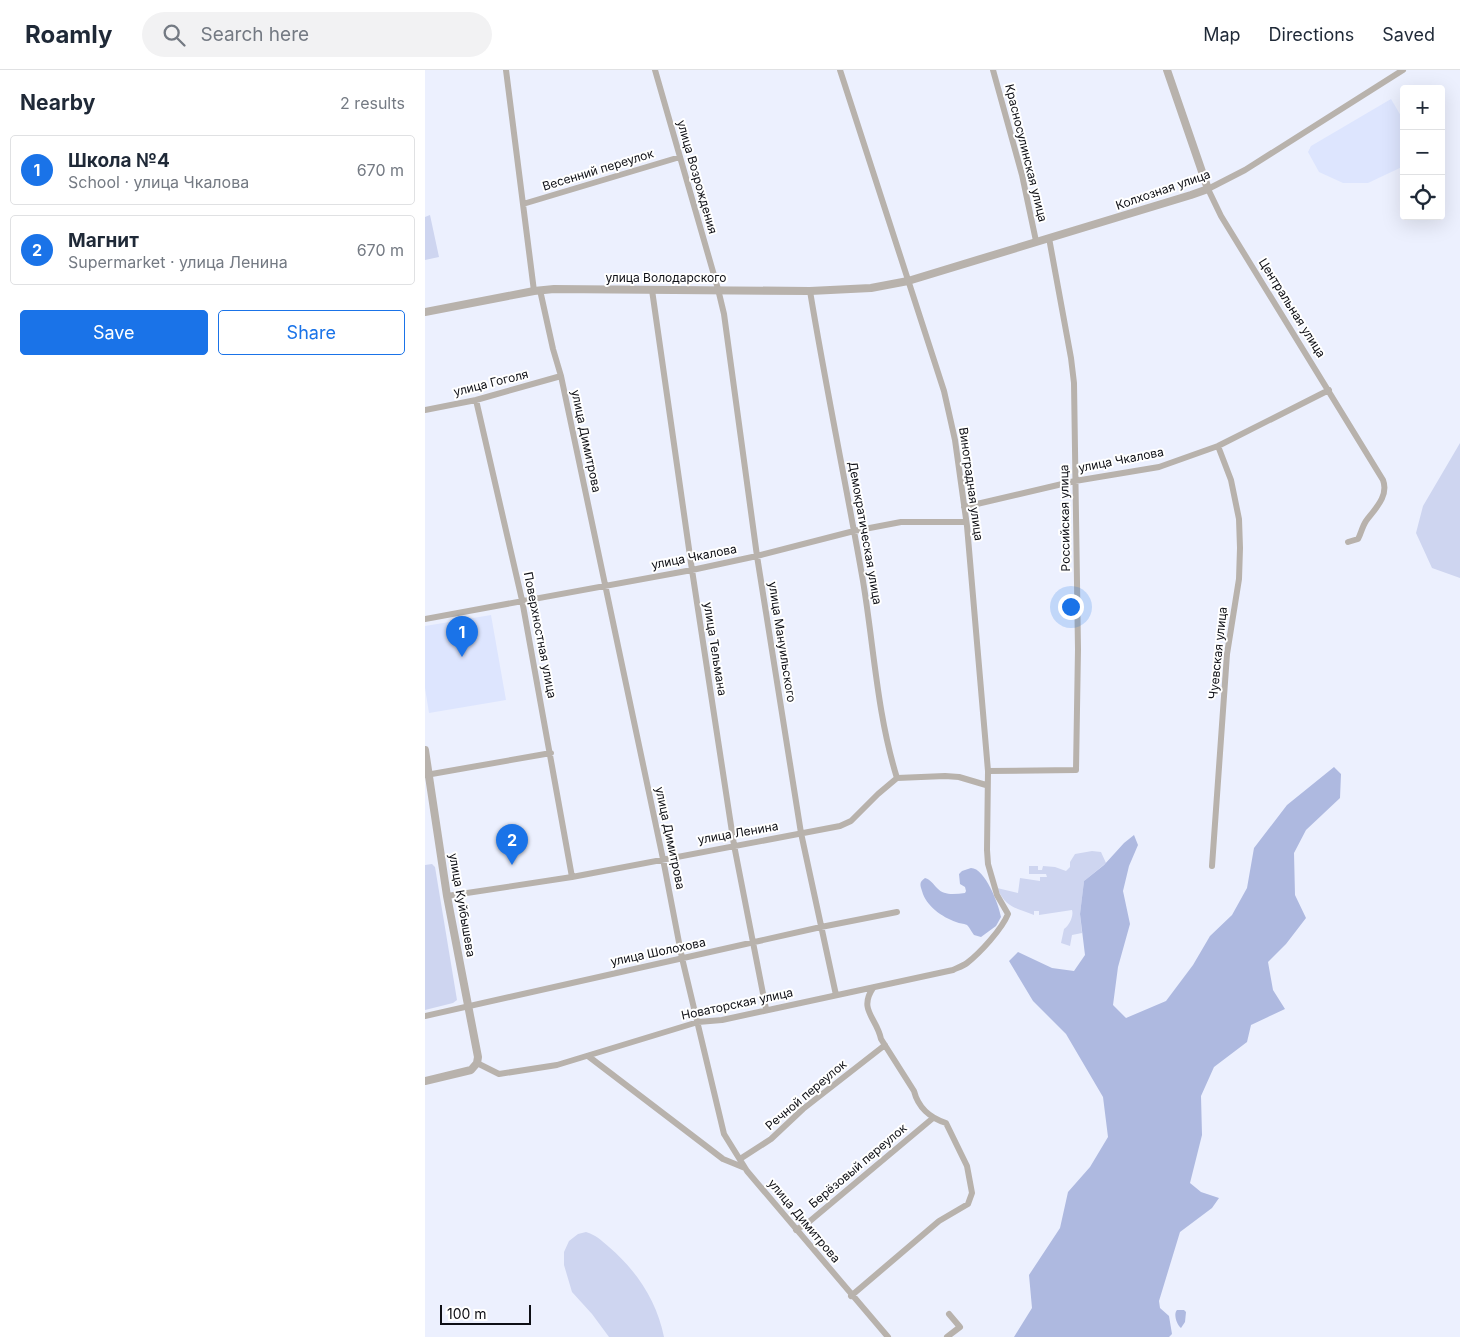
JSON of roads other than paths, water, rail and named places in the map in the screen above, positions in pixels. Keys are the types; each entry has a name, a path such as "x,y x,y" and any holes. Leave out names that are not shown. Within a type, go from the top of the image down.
{"street":[{"name":"улица Димитрова","path":"505,70 531,276 561,376 663,859 682,958 725,1134 745,1168 851,1296 888,1337"},
{"name":"улица Возрождения","path":"655,70 719,290"},
{"name":"Виноградная улица","path":"840,70 944,391 955,440 966,522 987,771 987,850 997,895 1008,914"},
{"name":"Красносулинская улица","path":"993,70 1022,175 1037,242"},
{"name":"Центральная улица","path":"1167,70 1208,189 1221,216 1329,390 1385,485 1377,508 1364,524 1358,539 1348,542"},
{"name":"Колхозная улица","path":"908,281 1208,189 1245,170 1403,70"},
{"name":"Весенний переулок","path":"523,204 680,157"},
{"name":"Российская улица","path":"987,771 1076,770 1079,649 1074,391 1071,358 1049,238"},
{"name":"улица Володарского","path":"425,312 537,291 810,290 871,288 908,281"},
{"name":"улица Тельмана","path":"652,290 734,845 766,1010"},
{"name":"улица Мануильского","path":"719,290 724,314 757,556 801,833 836,995"},
{"name":"Демократическая улица","path":"810,290 871,631 880,707 888,751 897,778"},
{"name":"улица Гоголя","path":"425,410 476,400 561,376"},
{"name":"улица Чкалова","path":"964,507 1075,481 1159,467 1218,446 1329,390"},
{"name":"Поверхностная улица","path":"476,400 522,600 572,877"},
{"name":"Чуевская улица","path":"1212,866 1227,654 1239,579 1240,548 1239,519 1231,480 1218,446"},
{"name":"улица Чкалова","path":"425,619 692,570 757,556 854,531 901,522 966,522"},
{"name":"улица Куйбышева","path":"425,750 427,774 447,896 478,1054 477,1064"},
{"path":"427,774 551,754"},
{"path":"897,778 945,776 986,785"},
{"name":"улица Ленина","path":"447,896 572,877 840,826 851,821 897,778"},
{"name":"улица Шолохова","path":"425,1016 821,927 897,912"},
{"name":"Новаторская улица","path":"477,1064 491,1071 505,1074 562,1064 698,1022 722,1020 953,970 966,964 1005,921 1008,914"},
{"path":"851,1296 939,1221 967,1204 972,1193 967,1166 946,1123 933,1118 917,1100 914,1091 885,1045 868,1013 867,997 873,988"},
{"name":"Речной переулок","path":"740,1159 771,1139 803,1109 885,1045"},
{"path":"588,1056 723,1159 745,1168"},
{"path":"425,1081 471,1070 477,1064"},
{"name":"Берёзовый переулок","path":"797,1230 933,1118"},
{"path":"947,1337 959,1327 949,1314"}],"place":[{"name":"Школа №4","path":"462,657"},
{"name":"Магнит","path":"512,865"}]}
